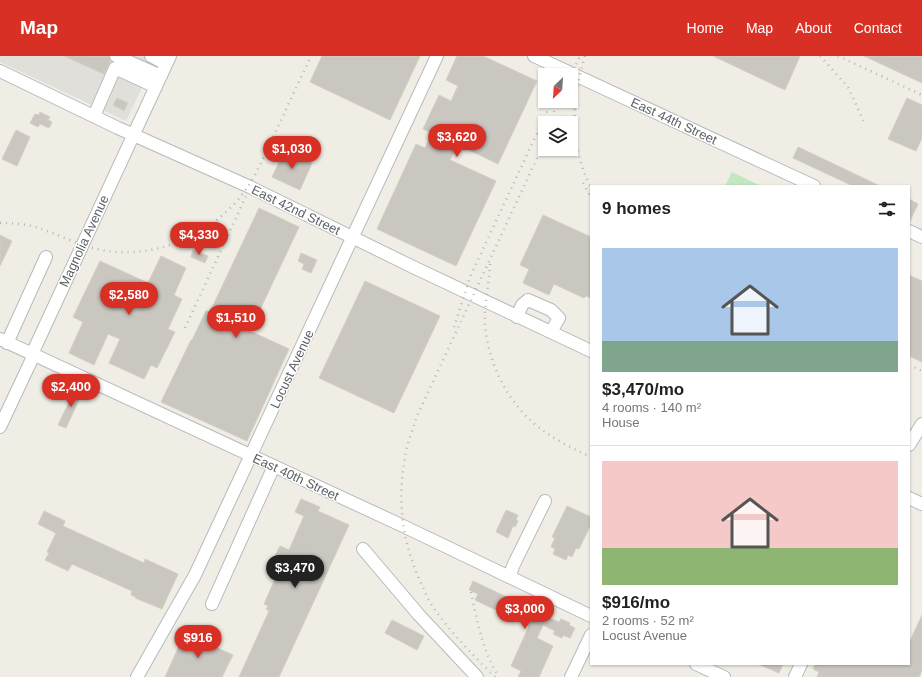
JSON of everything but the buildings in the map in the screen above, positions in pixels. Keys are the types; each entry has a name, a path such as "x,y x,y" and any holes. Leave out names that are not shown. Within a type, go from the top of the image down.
{"street":[{"path":"116,56 158,81"},
{"path":"151,56 168,60"},
{"name":"Locust Avenue","path":"143,675 195,575 353,239 437,56"},
{"name":"East 44th Street","path":"534,56 812,185"},
{"name":"Magnolia Avenue","path":"0,427 31,361 32,354 168,60"},
{"path":"94,116 115,68 158,81"},
{"name":"East 42nd Street","path":"0,71 134,135 250,187 353,239 590,351"},
{"path":"910,231 922,237"},
{"path":"4,341 46,258"},
{"path":"517,317 522,305 528,300 551,310 559,318 551,332"},
{"name":"East 40th Street","path":"4,341 274,466 590,616"},
{"path":"910,443 922,424"},
{"path":"212,604 274,466"},
{"path":"910,498 922,503"},
{"path":"509,577 544,501"},
{"path":"363,549 420,616 477,677"},
{"path":"571,677 590,637"},
{"path":"698,665 724,677"},
{"path":"795,677 801,665"}],"shaded area":[{"path":"0,56 157,56 126,121 0,62"}],"green space":[{"path":"732,172 759,185 726,185"}],"railway":[{"path":"0,223 20,224 34,227 48,231 81,245 108,251 129,252 149,250 170,245 208,227 239,199 251,182 311,56"},
{"path":"574,68 580,56"},
{"path":"585,56 577,90 574,123 579,155 590,186"},
{"path":"820,56 848,87 865,124"},
{"path":"838,56 922,95"},
{"path":"454,327 470,277 549,108"},
{"path":"552,116 556,108"},
{"path":"495,677 453,633 427,597 415,570 406,538 403,522 401,490 407,447 417,416 538,156"},
{"path":"583,183 590,195"},
{"path":"185,328 248,192"},
{"path":"490,264 485,310 485,325 491,357 504,387 523,413 535,424 558,440 590,457"},
{"path":"910,365 922,371"},
{"path":"471,592 484,645 492,665 498,675"}]}
